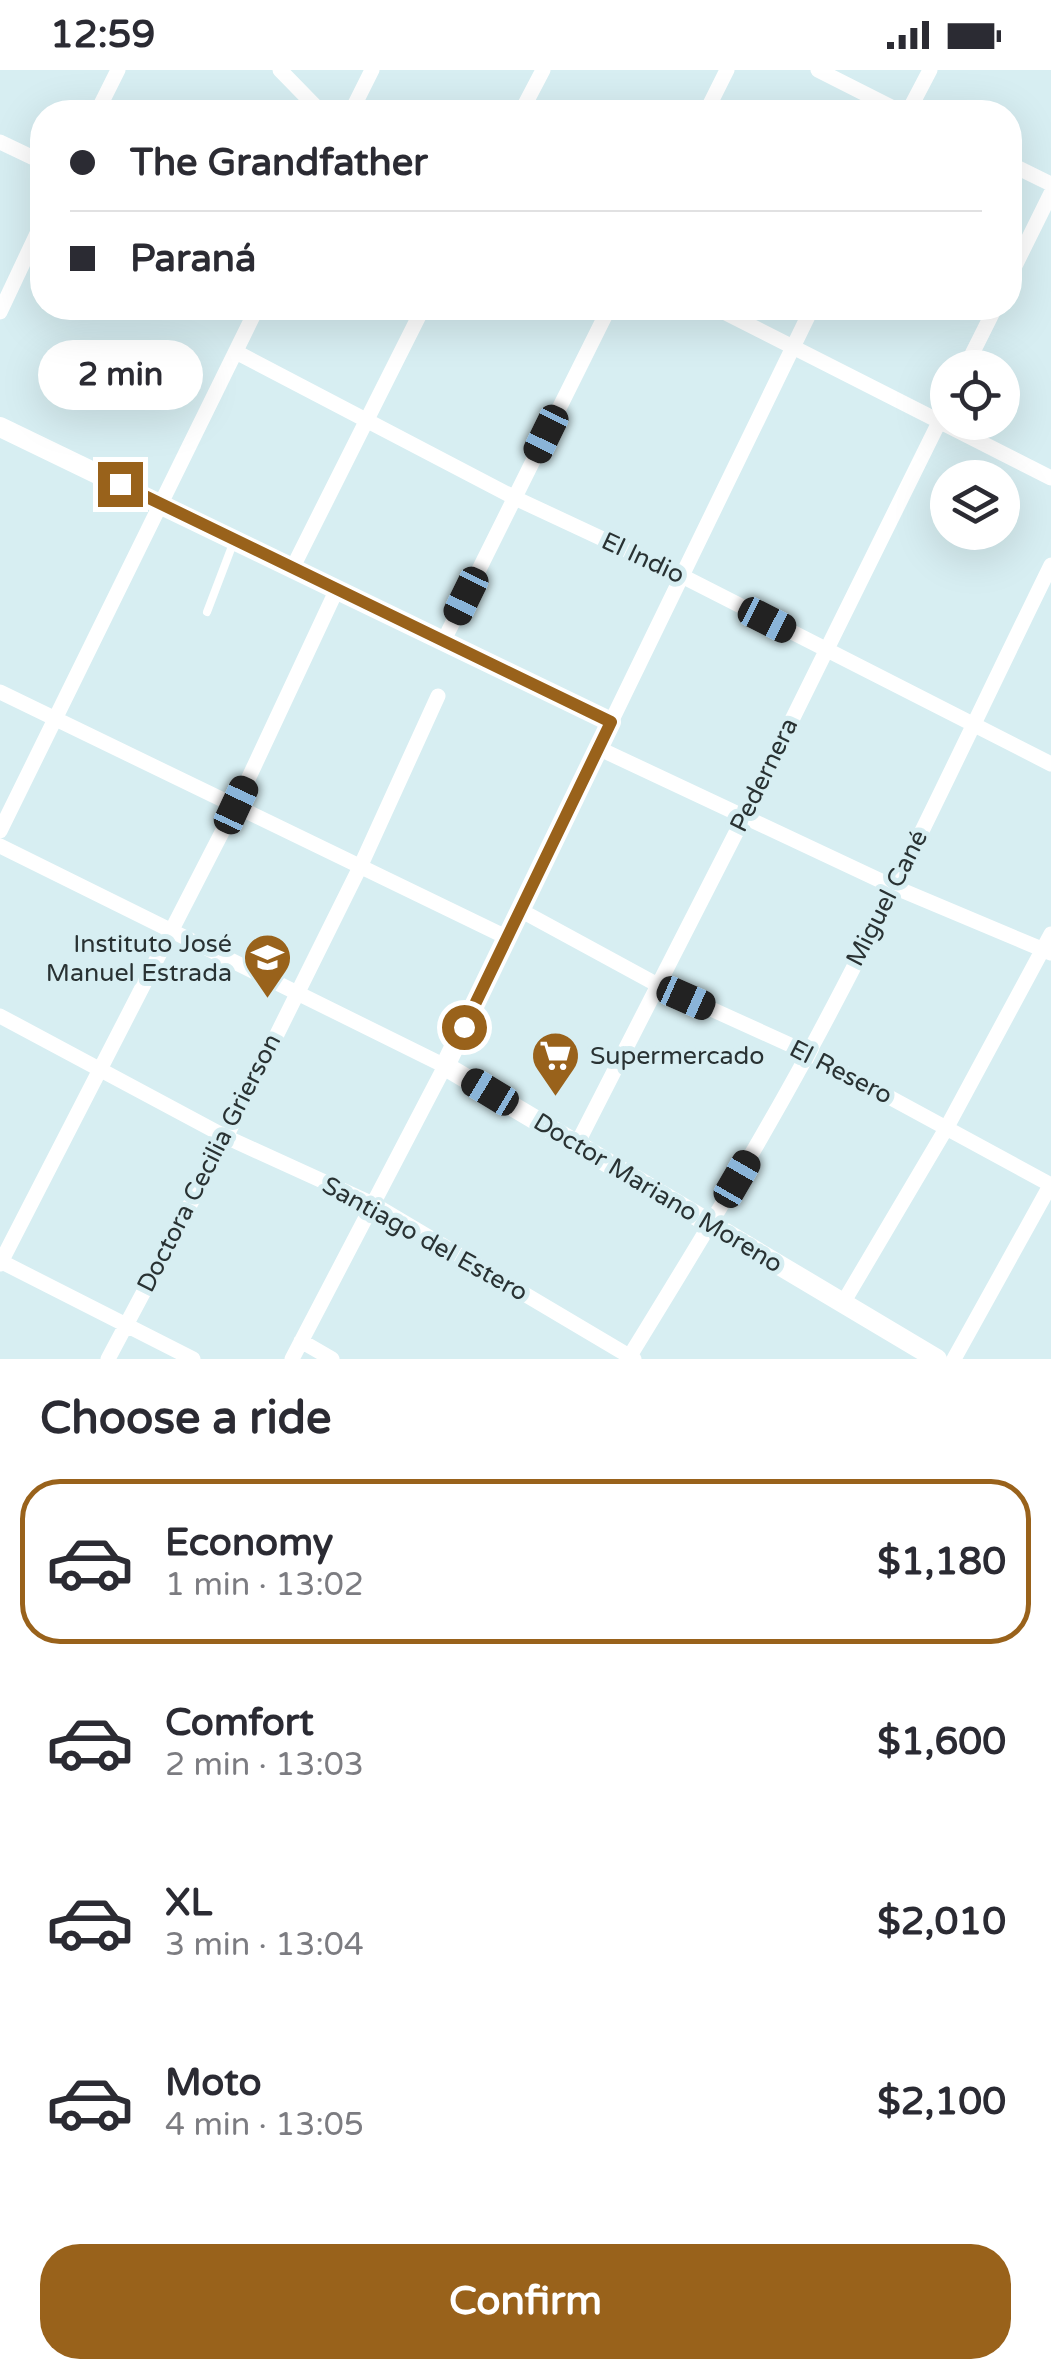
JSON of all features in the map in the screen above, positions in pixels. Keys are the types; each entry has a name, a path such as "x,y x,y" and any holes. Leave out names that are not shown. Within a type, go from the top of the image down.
{"street":[{"path":"103,100 118,70"},
{"path":"280,70 309,100"},
{"path":"357,100 372,70"},
{"path":"527,100 543,70"},
{"path":"712,100 727,70"},
{"path":"818,70 880,100"},
{"path":"912,100 930,70"},
{"path":"0,142 30,156"},
{"path":"1022,170 1051,184"},
{"path":"1022,251 1051,192"},
{"path":"0,312 30,248"},
{"path":"0,831 251,320"},
{"path":"293,566 417,320"},
{"path":"444,640 604,320"},
{"path":"739,320 930,419"},
{"path":"292,1359 445,1066 806,320"},
{"path":"975,350 989,320"},
{"name":"El Indio","path":"236,352 515,498 682,576 1051,764"},
{"path":"0,427 611,722"},
{"name":"Pedernera","path":"577,1144 930,439"},
{"path":"973,440 1051,478"},
{"name":"Miguel Cané","path":"631,1358 808,1053 894,887 1051,564"},
{"path":"193,1359 0,1262 236,805 336,589"},
{"path":"0,692 506,937"},
{"name":"Doctora Cecilia Grierson","path":"108,1359 226,1137 438,696"},
{"path":"600,749 894,887 1048,945 948,1127 843,1303"},
{"name":"Doctor Mariano Moreno","path":"0,846 445,1066 937,1359"},
{"name":"El Resero","path":"520,910 656,984 808,1053 1051,1185"},
{"name":"Santiago del Estero","path":"0,1016 226,1137 373,1204 631,1358"},
{"path":"954,1359 1051,1185"},
{"path":"301,1341 332,1359"}],"lane":[{"path":"207,612 235,539"}],"place":[{"name":"Instituto José Manuel Estrada","path":"267,1000"},
{"name":"Supermercado","path":"555,1098"}],"route":[{"path":"120,484 611,722 464,1027"}]}
